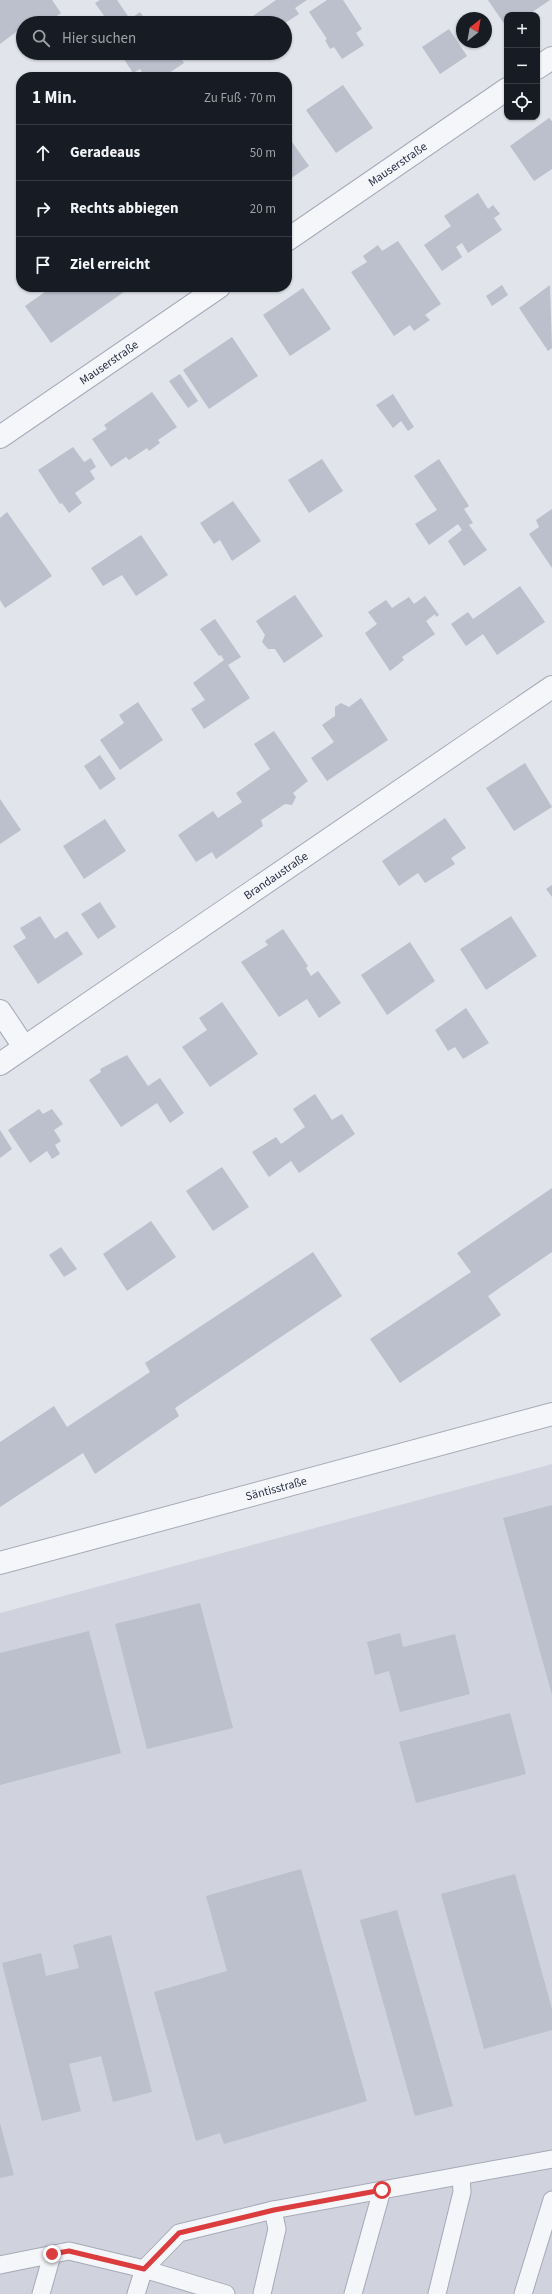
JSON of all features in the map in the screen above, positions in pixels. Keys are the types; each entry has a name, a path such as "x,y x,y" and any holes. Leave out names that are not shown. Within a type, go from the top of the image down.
{"street":[{"path":"540,66 552,58"},
{"name":"Mauserstraße","path":"292,237 504,91"},
{"name":"Mauserstraße","path":"0,437 212,292"},
{"name":"Brandaustraße","path":"0,1064 552,687"},
{"path":"0,1011 24,1048"},
{"name":"Säntisstraße","path":"0,1563 552,1414"}],"lane":[{"path":"136,2294 144,2269 179,2233 274,2210 552,2159"},
{"path":"437,2294 462,2192 461,2176"},
{"path":"353,2294 382,2190"},
{"path":"523,2294 552,2200"},
{"path":"262,2294 277,2229 274,2210"},
{"path":"0,2265 69,2251 144,2269 226,2294"},
{"path":"41,2294 52,2254"}],"shaded area":[{"path":"552,1464 552,2294 0,2294 0,1613"}],"building":[{"path":"0,0 52,0 61,13 57,16 16,16 16,32 0,44"},
{"path":"100,0 117,0 128,16 104,16 95,3"},
{"path":"276,0 307,0 295,8 299,14 292,18 292,16 253,16"},
{"path":"327,0 343,0 362,29 356,33 364,45 342,59 334,47 330,49 325,40 327,39 309,12"},
{"path":"488,0 550,0 532,12 504,12 504,24"},
{"path":"140,12 143,16 134,16"},
{"path":"449,29 456,40 456,48 462,48 467,56 440,74 422,47"},
{"path":"125,60 182,60 184,63 170,72 142,72 140,69 132,72"},
{"path":"343,85 373,128 336,153 306,110"},
{"path":"549,118 552,121 552,169 534,181 510,146"},
{"path":"292,142 309,166 292,178"},
{"path":"478,193 488,209 493,205 500,214 494,218 502,230 468,253 462,243 456,247 462,257 442,271 424,245 451,226 444,216"},
{"path":"398,241 441,304 425,315 430,320 414,331 410,325 394,336 351,272 367,262 363,256 378,245 382,251"},
{"path":"502,285 508,295 492,306 486,296"},
{"path":"550,285 552,348 548,351 519,308"},
{"path":"303,288 331,329 290,356 263,315"},
{"path":"45,292 124,292 51,343 25,306"},
{"path":"232,337 258,376 209,409 183,370"},
{"path":"180,374 198,401 188,408 169,381"},
{"path":"152,392 177,427 158,440 160,443 149,451 147,448 129,460 126,457 111,467 92,439 107,429 104,425"},
{"path":"393,394 414,427 408,431 401,421 393,428 376,405"},
{"path":"73,447 84,462 91,458 96,467 90,471 95,479 75,493 82,503 69,513 62,503 60,504 38,470"},
{"path":"322,459 343,491 309,513 288,480"},
{"path":"439,459 469,506 464,509 473,523 469,525 487,550 464,566 448,541 462,530 458,524 429,545 415,524 437,510 414,476"},
{"path":"233,501 261,541 232,561 220,540 214,544 200,523"},
{"path":"552,509 552,568 529,534 539,527 536,520"},
{"path":"7,512 52,576 5,608 0,600 0,518"},
{"path":"141,535 168,575 136,596 122,575 103,586 91,568"},
{"path":"520,586 545,622 497,655 483,634 466,646 451,624 468,612 473,619"},
{"path":"295,595 323,636 284,663 275,649 268,649 262,642 265,635 256,621"},
{"path":"425,596 439,615 436,617 435,614 426,621 435,634 402,657 404,660 390,671 365,633 377,624 368,612 386,600 392,608 409,597 414,604"},
{"path":"215,619 241,657 228,665 250,698 204,729 191,709 205,700 193,683 224,660 221,655 219,656 200,629"},
{"path":"361,698 388,740 327,781 311,758 334,742 322,725 335,716 335,707 341,703 349,707"},
{"path":"138,702 163,740 120,770 100,740 124,723 119,715"},
{"path":"274,731 308,781 293,793 296,797 292,805 285,804 261,820 263,826 216,859 212,852 196,862 178,835 213,811 218,818 242,802 236,793 270,769 254,744"},
{"path":"100,755 116,779 100,790 84,766"},
{"path":"525,763 552,807 514,831 486,788"},
{"path":"0,799 21,830 0,844"},
{"path":"445,818 466,848 451,858 455,864 425,883 418,873 399,886 382,861"},
{"path":"105,819 126,851 84,879 63,846"},
{"path":"552,885 552,897 546,889"},
{"path":"100,902 116,927 98,939 81,914"},
{"path":"40,916 55,939 67,931 83,954 38,984 13,946 26,938 20,928"},
{"path":"511,916 537,956 486,990 460,949"},
{"path":"283,929 308,966 306,968 311,976 318,971 341,1003 319,1018 307,999 279,1017 241,962 268,945 265,941"},
{"path":"410,942 435,981 387,1015 361,975"},
{"path":"222,1002 258,1054 210,1087 182,1047 207,1030 199,1018"},
{"path":"466,1008 489,1043 463,1059 455,1047 448,1051 435,1030"},
{"path":"127,1055 148,1086 160,1078 184,1113 170,1123 157,1103 121,1127 89,1080 101,1072 100,1069"},
{"path":"315,1094 332,1120 342,1114 355,1134 299,1173 291,1161 269,1177 252,1152 276,1137 281,1144 305,1127 293,1109"},
{"path":"39,1109 43,1114 52,1109 63,1124 54,1130 61,1141 55,1145 60,1154 52,1159 47,1151 30,1163 8,1130"},
{"path":"0,1130 12,1149 0,1158"},
{"path":"222,1167 249,1207 213,1231 186,1191"},
{"path":"552,1188 552,1252 488,1296 501,1315 400,1383 370,1339 471,1272 457,1253"},
{"path":"151,1221 176,1257 127,1291 103,1254"},
{"path":"61,1247 77,1269 64,1277 49,1255"},
{"path":"313,1252 342,1296 175,1408 179,1416 95,1474 83,1453 0,1507 0,1442 54,1406 67,1427 150,1372 145,1363"},
{"path":"552,1505 552,1695 503,1518"},
{"path":"200,1603 233,1728 147,1749 115,1624"},
{"path":"89,1631 121,1753 0,1785 0,1653"},
{"path":"400,1633 403,1647 455,1634 470,1694 400,1712 389,1671 375,1675 367,1642"},
{"path":"510,1713 526,1774 416,1803 399,1742"},
{"path":"301,1869 367,2101 224,2144 220,2133 196,2141 154,1992 227,1971 206,1896"},
{"path":"515,1874 552,2009 552,2030 484,2049 441,1894"},
{"path":"397,1910 453,2106 415,2116 360,1920"},
{"path":"111,1935 152,2092 113,2102 101,2056 69,2064 81,2111 42,2121 2,1963 41,1953 46,1976 79,1968 73,1945"},
{"path":"0,2123 14,2175 0,2178"}],"route":[{"path":"52,2254 69,2251 106,2262 144,2269 179,2233 274,2210 382,2190"}]}
